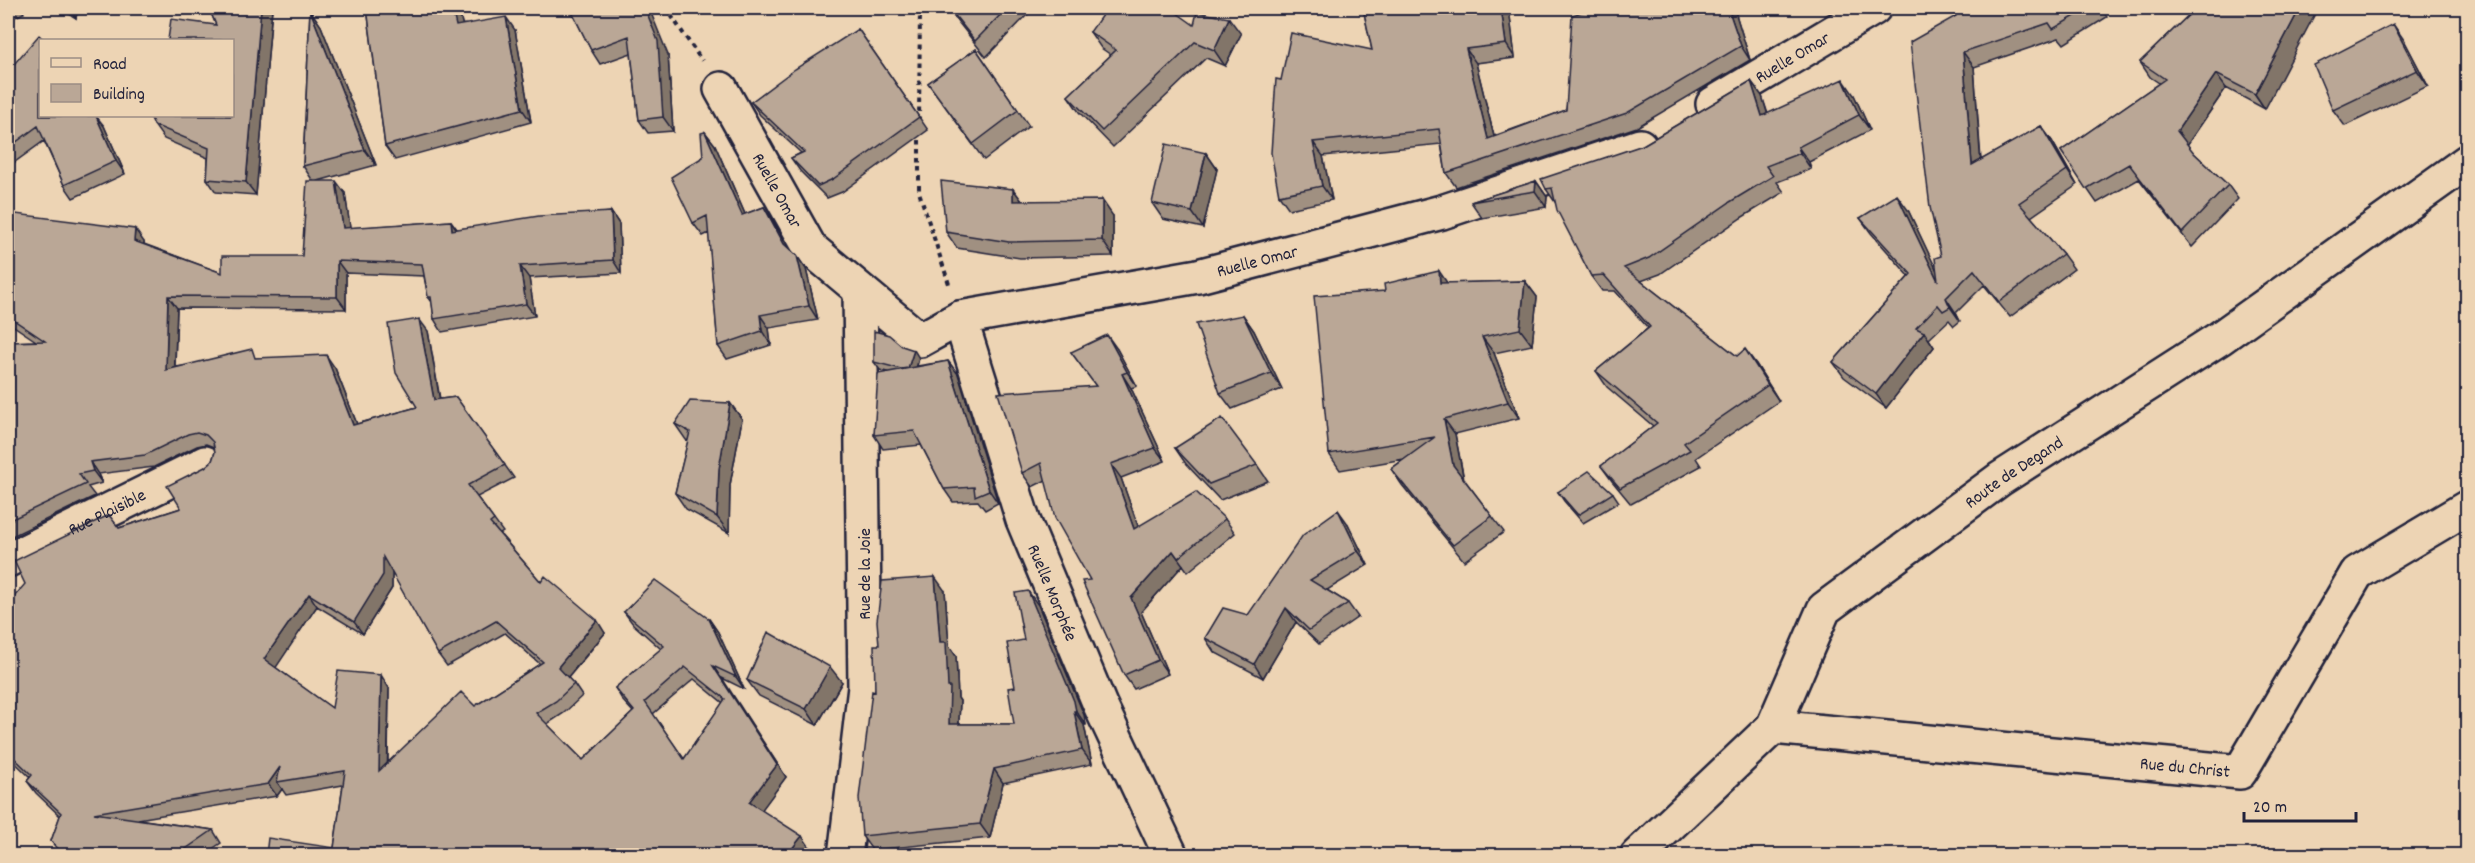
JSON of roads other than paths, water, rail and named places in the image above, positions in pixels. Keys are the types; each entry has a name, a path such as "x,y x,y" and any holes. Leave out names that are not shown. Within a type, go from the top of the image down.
{"street":[{"name":"Ruelle Omar","path":"721,89 810,248 920,340 960,318 1198,276 1431,215 1645,144 1874,8"},
{"name":"Route de Degand","path":"1637,855 1773,727 1824,609 2000,479 2220,338 2468,161"},
{"name":"Rue de la Joie","path":"845,855 865,687 860,291"},
{"name":"Ruelle Morphée","path":"960,318 1023,520 1100,705 1171,855"},
{"name":"Rue Plaisible","path":"8,560 205,463"},
{"name":"Rue du Christ","path":"1773,727 2240,772 2357,573 2468,507"}]}
